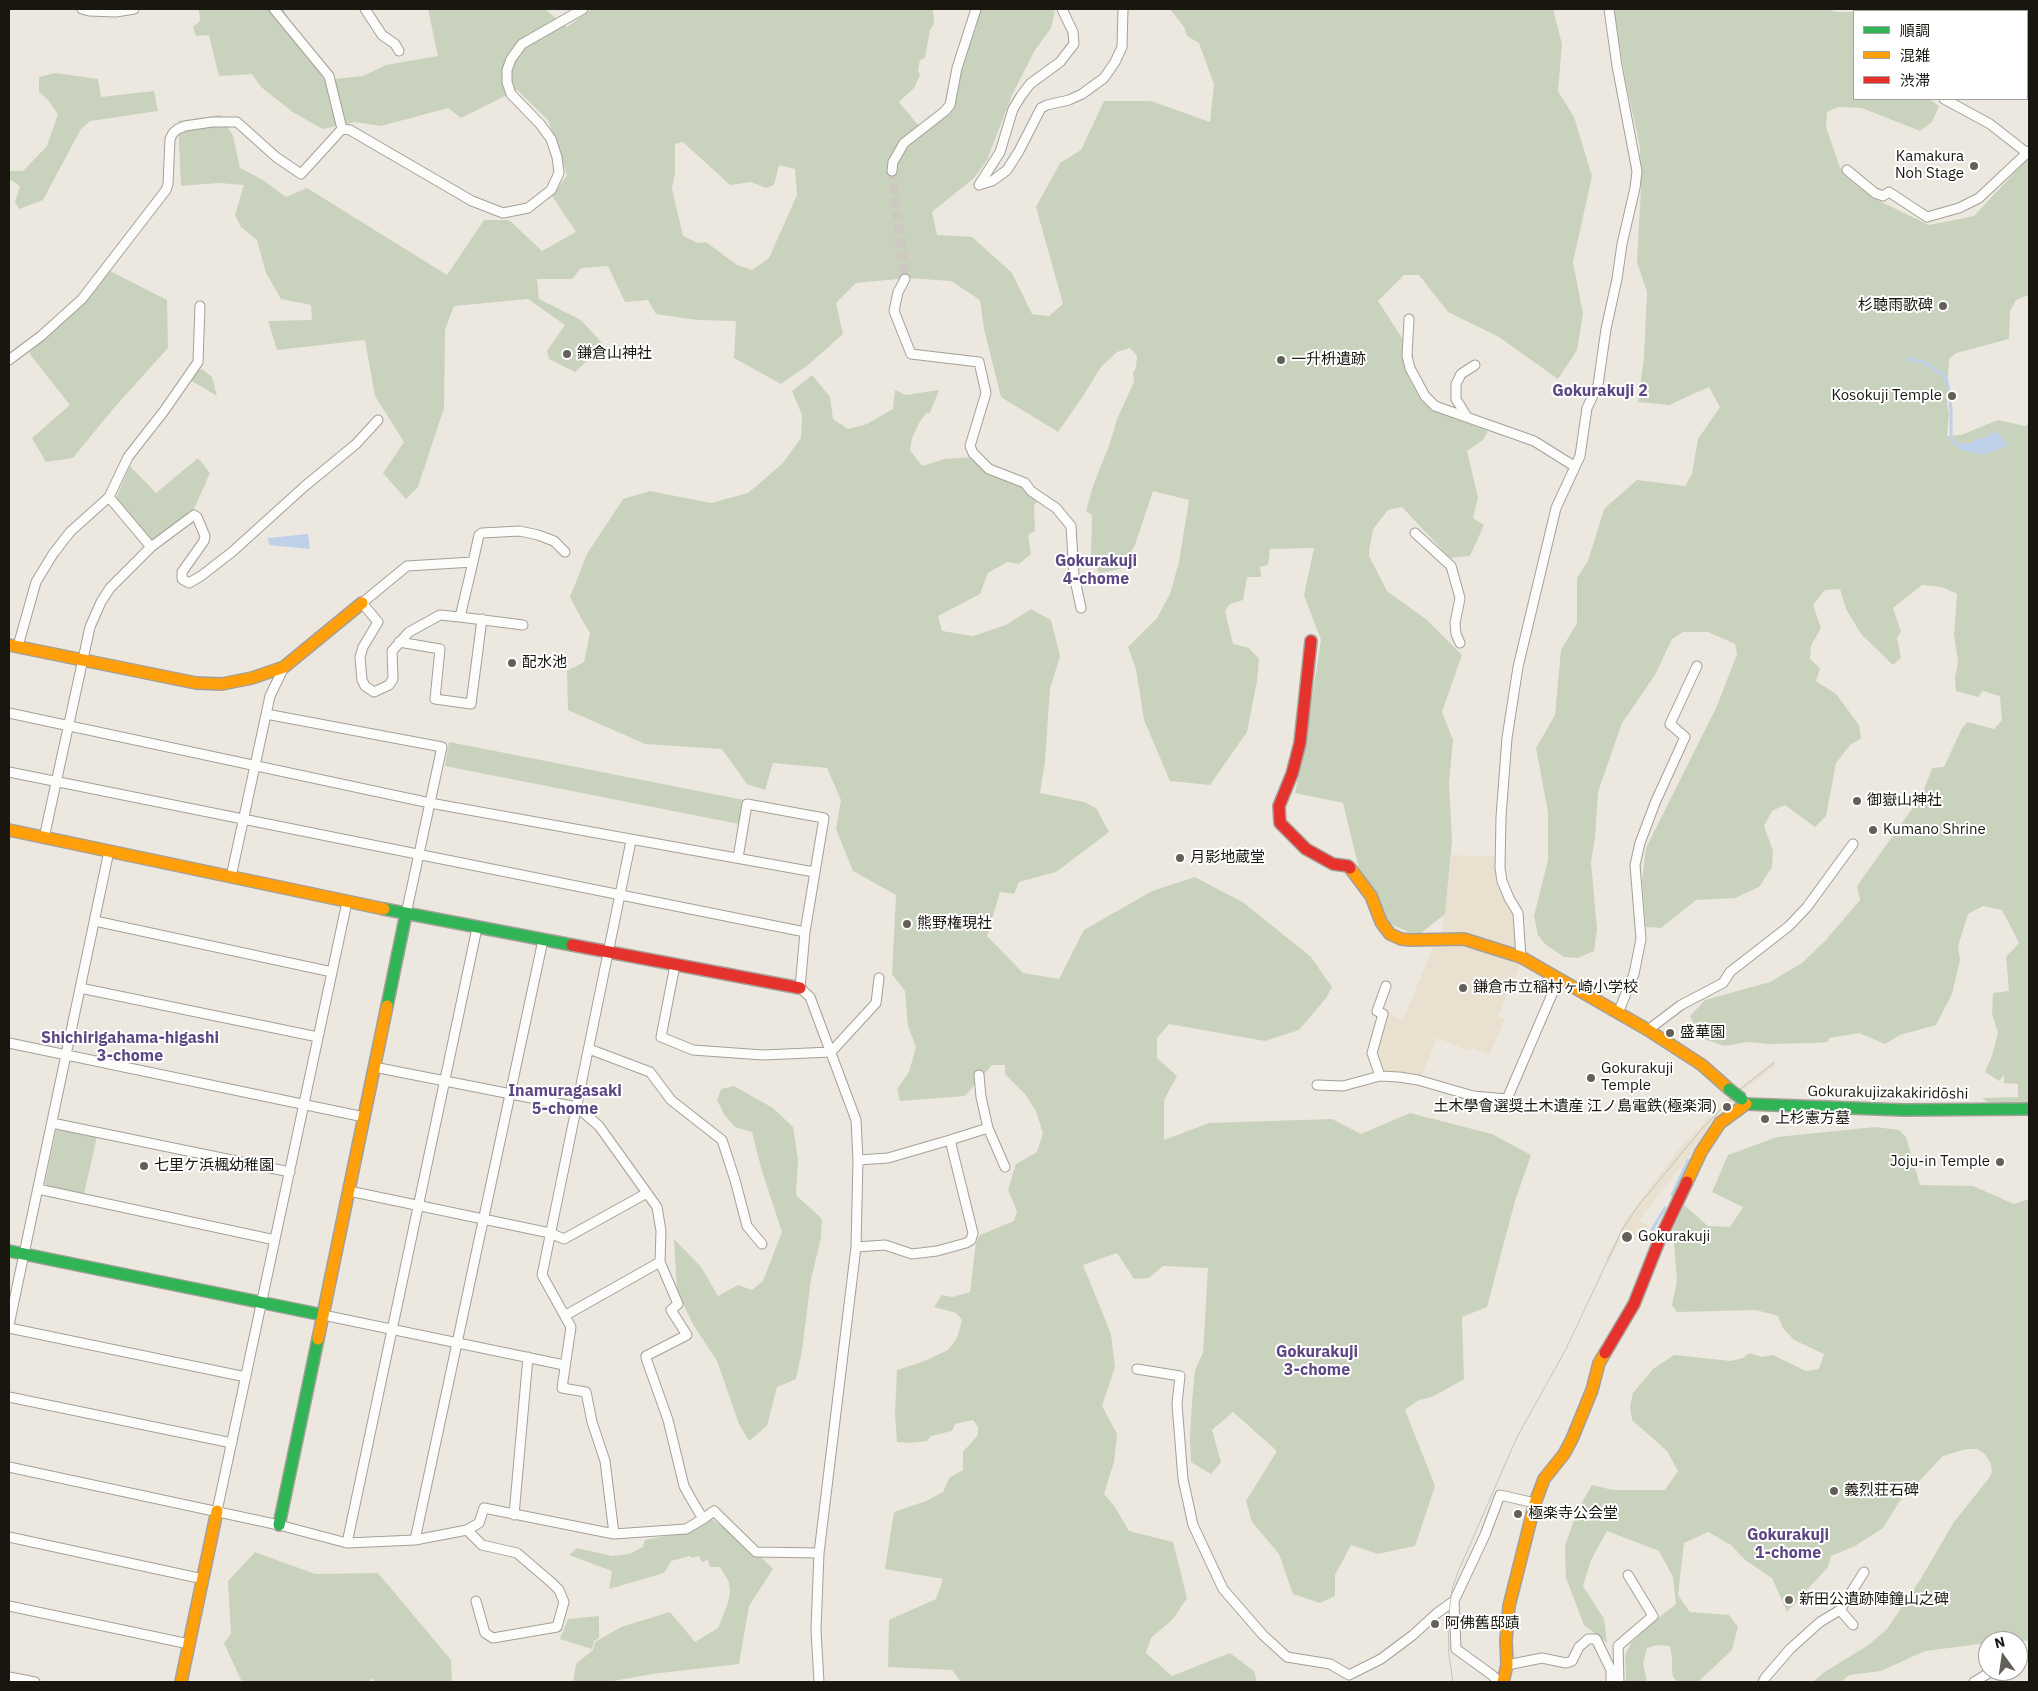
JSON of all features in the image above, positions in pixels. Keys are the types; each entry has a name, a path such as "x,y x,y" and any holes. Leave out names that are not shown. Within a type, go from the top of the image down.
{"street":[{"path":"82,9 116,12 134,9"},
{"path":"274,9 329,76 342,129"},
{"path":"365,9 382,35 395,44 399,51"},
{"path":"342,129 350,130 472,201 503,213 528,208 551,190 559,173 557,157 551,139 511,94 507,82 507,70 511,59 522,44 583,9"},
{"path":"892,171 893,162 904,143 950,105 957,68 976,9"},
{"path":"1062,9 1073,32 1074,44 1060,62 1030,84 1021,96 1013,109 1000,152 979,185 992,181 1007,170 1020,151 1041,108 1047,104 1069,100 1082,94 1104,78 1122,47 1123,9"},
{"path":"1521,957 1518,913 1502,881 1500,868 1501,817 1507,738 1518,667 1556,508 1580,456 1587,408 1598,385 1606,329 1637,170 1617,66 1609,9"},
{"path":"1847,170 1875,192 1884,196 1889,192 1927,217 1959,208 1979,198 2028,152 1990,124 1946,100"},
{"path":"9,360 41,336 82,299 166,190 168,184 170,139 178,129 185,126 212,122 237,122 276,157 301,174 342,129"},
{"path":"905,280 898,292 894,311 910,354 979,362 986,393 970,446 973,453 989,469 1025,483 1031,491 1056,508 1071,526 1074,575 1081,608"},
{"path":"200,306 198,362 164,411 128,457 109,497 70,532 53,554 36,582 13,645 82,661 196,683 222,684 252,678 284,667 407,566 473,562"},
{"path":"1409,320 1407,356 1410,368 1425,396 1435,406 1534,441 1574,466"},
{"path":"1467,417 1456,399 1456,384 1461,374 1475,365"},
{"path":"44,838 90,626 101,602 115,582 151,547 194,515 197,517 205,536 204,541 182,572 182,579 189,583 201,576 232,552 305,486 356,444 378,420"},
{"path":"109,497 151,547"},
{"path":"460,617 479,535 482,533 520,531 538,535 554,541 565,552"},
{"path":"1415,533 1451,566 1460,598 1454,628 1460,643"},
{"path":"362,603 378,622 363,647 360,657 362,680 365,686 374,692 385,689 393,679 392,651 399,642 409,632 440,615 523,625"},
{"path":"399,642 440,649 435,699 471,704 482,620"},
{"path":"1311,641 1300,744 1292,774 1279,806 1280,823 1306,849 1333,864 1348,866 1371,896 1384,928 1395,937 1410,940 1464,939 1521,957 1648,1030 1702,1065 1744,1102 1720,1123 1701,1152 1659,1241 1634,1304 1599,1363 1592,1390 1572,1439 1564,1454 1544,1479 1535,1503 1509,1606 1506,1640 1507,1665 1501,1682 1456,1649 1454,1601 1485,1535 1500,1495 1535,1503"},
{"path":"1618,1013 1634,974 1641,939 1635,865 1640,843 1655,803 1685,737 1670,724 1697,666"},
{"path":"231,877 270,696 284,667"},
{"path":"9,713 255,764 430,803 631,841 814,872"},
{"path":"266,714 442,747 279,1525"},
{"path":"9,772 805,932"},
{"path":"738,858 747,804 824,818 805,932 800,988"},
{"path":"9,830 406,914 800,988 810,997 856,1120 858,1160 856,1246 819,1553 816,1630 819,1682"},
{"path":"614,1534 605,1461 592,1422 586,1392 562,1388 571,1327 542,1275 631,841"},
{"path":"1648,1030 1681,1005 1723,982 1730,972 1789,926 1806,907 1853,844"},
{"path":"109,851 9,1326 246,1377"},
{"path":"181,1682 347,902"},
{"path":"95,921 332,972"},
{"path":"347,1543 477,928"},
{"path":"415,1540 543,940"},
{"path":"675,965 661,1037 693,1050 763,1055 831,1052 876,1003 878,978"},
{"path":"1317,1085 1343,1086 1380,1076 1418,1080 1473,1096 1507,1099 1558,978"},
{"path":"1380,1076 1372,1053 1383,1014 1377,1011 1386,986"},
{"path":"80,988 318,1038"},
{"path":"9,1043 364,1117"},
{"path":"589,1049 650,1072 671,1100 722,1140 736,1180 747,1226 762,1244"},
{"path":"374,1067 577,1107 599,1126 657,1207 661,1231 660,1262 678,1304 671,1310 687,1335 646,1356 646,1358 668,1420 684,1486 703,1519"},
{"path":"979,1075 981,1097 988,1128 1004,1167"},
{"name":"Gokurakujizakakiridōshi","path":"1744,1102 1903,1110 2029,1109"},
{"path":"52,1123 290,1172"},
{"path":"858,1160 888,1158 988,1128"},
{"path":"856,1246 885,1246 912,1254 944,1249 966,1243 970,1240 972,1233 950,1140"},
{"path":"38,1189 275,1240"},
{"path":"348,1191 550,1233 564,1239 646,1193"},
{"path":"9,1251 564,1365"},
{"path":"566,1315 660,1262"},
{"path":"514,1515 528,1358"},
{"path":"1137,1369 1180,1376 1178,1404 1184,1479 1193,1524 1222,1589 1263,1635 1287,1657 1330,1664 1349,1675 1381,1659 1454,1601"},
{"path":"9,1396 232,1443"},
{"path":"9,1467 279,1525 347,1543 415,1540 467,1530 479,1523 484,1508 614,1534 686,1529 714,1511 756,1552 819,1553"},
{"path":"467,1530 482,1545 517,1553 559,1590 564,1602 557,1627 493,1638 485,1634 476,1601"},
{"path":"9,1537 203,1579"},
{"path":"1763,1682 1790,1650 1820,1622 1840,1610 1864,1572"},
{"path":"1619,1682 1618,1646 1653,1616 1628,1575"},
{"path":"9,1606 189,1644"},
{"path":"1840,1610 1853,1625"},
{"path":"1507,1665 1542,1658 1566,1663 1572,1661 1579,1647 1588,1639 1596,1639 1611,1670 1611,1682"},
{"path":"9,1677 35,1682"}],"shaded area":[{"name":"鎌倉市立稲村ヶ崎小学校","path":"1452,855 1496,857 1496,879 1501,894 1515,914 1517,950 1442,934"},
{"name":"鎌倉市立稲村ヶ崎小学校","path":"1463,944 1521,963 1498,1016 1505,1019 1489,1055 1472,1048 1470,1051 1437,1038 1421,1078 1381,1072 1374,1047 1387,1014 1403,1020 1434,945"},
{"path":"1773,1061 1776,1066 1743,1090 1712,1121 1693,1151 1639,1220 1648,1226 1640,1240 1624,1232 1609,1261 1606,1259 1625,1221 1679,1149 1726,1099"}],"green space":[{"path":"199,9 283,9 324,80 363,76 386,65 438,56 428,9 545,9 567,27 592,9 930,9 933,10 934,24 930,30 925,58 920,60 918,70 920,75 914,88 899,102 923,131 949,115 954,109 960,70 976,28 978,9 1051,9 1055,11 1051,28 1035,50 1012,95 987,160 974,178 932,212 937,235 972,237 1012,273 1032,314 1049,316 1063,304 1036,207 1060,163 1081,150 1104,101 1151,101 1210,122 1214,84 1199,43 1187,36 1184,27 1170,9 1553,9 1562,44 1558,91 1574,117 1592,176 1573,262 1583,314 1577,350 1558,379 1499,337 1448,312 1419,275 1404,275 1378,301 1413,355 1412,381 1431,410 1488,431 1483,440 1467,451 1478,498 1473,518 1484,525 1470,556 1450,558 1402,507 1388,510 1373,529 1369,551 1369,556 1387,591 1427,620 1462,655 1442,712 1453,740 1449,783 1452,841 1445,914 1417,936 1389,923 1360,873 1343,803 1295,793 1304,750 1321,640 1304,595 1314,548 1270,549 1268,565 1260,567 1261,577 1247,577 1243,600 1230,604 1225,611 1233,644 1249,648 1259,659 1257,681 1247,732 1210,785 1170,781 1144,720 1136,669 1128,647 1157,618 1170,594 1179,562 1189,500 1153,491 1135,545 1120,569 1099,573 1091,557 1092,515 1086,511 1117,419 1134,382 1133,373 1136,368 1137,356 1130,348 1117,352 1101,367 1058,432 1001,397 984,329 980,300 951,281 908,278 856,283 836,303 843,334 808,365 781,384 734,358 736,321 697,320 656,314 648,300 625,302 608,266 581,268 572,279 537,279 539,299 581,320 602,343 575,372 549,359 547,351 565,325 528,299 454,306 445,330 444,408 418,487 406,499 383,473 404,442 375,396 365,340 277,350 268,321 312,320 311,305 281,299 266,273 257,240 241,227 235,215 244,185 218,183 181,186 178,121 220,115 233,136 240,168 263,180 286,197 307,188 447,275 484,220 509,220 542,251 576,232 552,196 567,175 548,120 517,90 461,118 448,108 381,126 355,122 323,129 294,113 261,87 252,74 219,76 209,35 196,36 193,27 200,21","holes":["683,142 730,185 751,182 766,188 774,185 779,165 795,169 797,195 769,258 752,270 737,265 706,242 698,243 683,236 672,189 675,173 675,144"]},
{"path":"1614,9 1828,9 1837,12 1853,12 1853,100 1930,100 1939,106 1932,122 1920,131 1862,108 1838,107 1827,112 1826,127 1839,165 1846,177 1873,198 1929,225 1974,216 2029,157 2029,295 2016,300 2010,311 2009,339 1956,353 1949,359 1947,436 1961,435 1998,420 2025,426 2029,424 2029,1104 1987,1102 1982,1098 2018,1097 2018,1084 2004,1083 2004,1075 1999,1081 1985,1072 1992,1056 1998,1033 1992,1014 1993,993 2009,991 2006,957 2019,943 2002,910 1983,906 1968,914 1958,946 1960,960 1952,994 1936,1025 1900,1035 1885,1044 1859,1033 1829,1038 1828,1042 1770,1044 1748,1042 1724,1046 1701,1038 1690,1016 1705,1000 1770,982 1802,963 1825,941 1860,900 1857,886 1922,795 1932,768 1944,767 1962,728 1967,722 1994,729 2002,720 2000,696 1983,691 1978,697 1956,691 1955,677 1958,662 1954,634 1957,594 1942,587 1922,585 1893,608 1901,632 1897,638 1901,658 1893,665 1861,634 1846,609 1840,589 1825,590 1813,605 1821,628 1811,646 1810,659 1820,668 1816,681 1836,694 1859,725 1861,739 1851,744 1836,763 1826,816 1815,827 1785,805 1772,811 1764,826 1773,851 1772,867 1759,887 1735,898 1696,900 1661,928 1646,927 1642,880 1646,848 1717,706 1737,654 1735,644 1708,632 1683,632 1672,639 1655,675 1622,723 1598,792 1591,862 1597,929 1594,951 1578,958 1564,957 1545,944 1538,935 1534,916 1548,860 1548,812 1536,748 1555,715 1561,650 1577,623 1577,578 1588,561 1604,509 1637,480 1685,486 1692,474 1698,439 1720,407 1709,387 1669,405 1638,402 1644,357 1647,292 1637,262 1641,189 1640,147 1625,78"},
{"path":"2028,30 2029,31 2028,88"},
{"path":"55,73 98,79 101,97 154,91 158,111 90,121 81,129 43,200 19,209 15,202 20,186 9,179 9,171 23,171 47,146 58,114 48,100 39,92 39,77"},
{"path":"108,270 167,300 168,348 113,409 73,458 46,462 32,438 70,405 29,353 86,300"},
{"path":"202,369 212,377 217,396 190,380 197,371"},
{"path":"812,375 830,397 833,419 848,429 867,424 893,409 895,390 906,395 939,390 930,413 926,413 912,438 910,450 922,466 945,459 974,457 990,475 1015,481 1039,499 1034,506 1035,531 1028,535 1031,554 1019,564 1007,562 988,573 980,594 938,616 942,631 973,636 1006,625 1031,609 1051,620 1060,656 1050,689 1045,761 1040,793 1084,802 1096,808 1109,832 1056,872 1019,882 1014,894 1000,892 987,936 1023,973 1059,979 1084,930 1152,891 1195,877 1244,903 1311,957 1332,987 1326,998 1299,1030 1265,1041 1169,1024 1157,1038 1157,1058 1177,1076 1164,1100 1164,1140 1209,1123 1332,1119 1361,1134 1410,1113 1492,1134 1531,1155 1515,1201 1487,1307 1462,1317 1464,1379 1434,1396 1417,1401 1405,1410 1435,1486 1415,1546 1378,1554 1351,1545 1335,1575 1335,1596 1320,1603 1293,1594 1279,1554 1252,1522 1246,1501 1277,1451 1233,1412 1212,1430 1221,1462 1211,1474 1191,1462 1192,1402 1195,1370 1203,1353 1208,1268 1163,1266 1149,1278 1134,1279 1117,1253 1083,1265 1111,1334 1115,1367 1102,1406 1117,1434 1114,1462 1104,1494 1115,1507 1129,1531 1173,1542 1187,1598 1173,1619 1151,1638 1146,1653 1172,1676 1230,1653 1254,1671 1257,1682 961,1682 952,1670 888,1667 889,1620 936,1599 943,1579 885,1569 894,1512 926,1501 943,1492 950,1477 963,1470 963,1452 978,1435 978,1427 973,1420 955,1424 952,1431 931,1436 927,1441 897,1442 895,1413 897,1370 922,1362 948,1350 957,1338 962,1320 956,1313 934,1307 942,1295 952,1297 970,1292 976,1242 980,1235 1014,1221 1017,1211 1008,1190 1016,1164 1037,1152 1043,1133 1036,1111 1025,1094 1005,1074 1005,1065 992,1065 965,1096 900,1101 897,1089 909,1072 916,1047 908,1026 905,991 892,974 896,895 853,871 836,829 841,800 827,768 773,763 765,790 747,784 722,749 645,744 568,710 567,671 584,662 590,633 570,597 587,554 623,499 650,491 711,503 748,493 782,464 801,438 802,415 792,391"},
{"path":"198,458 210,473 194,509 154,541 151,540 118,501 117,496 130,466 156,493"},
{"path":"449,742 744,800 739,824 445,766"},
{"path":"734,1086 773,1108 793,1127 798,1160 796,1195 822,1219 821,1238 811,1279 802,1351 796,1379 777,1387 767,1426 749,1441 739,1424 717,1361 694,1326 677,1292 674,1239 701,1267 718,1296 738,1285 752,1290 763,1281 782,1232 762,1171 752,1132 735,1127 725,1116 717,1100 721,1089"},
{"path":"1875,1127 1899,1130 1906,1137 1920,1185 1973,1186 2014,1204 2029,1199 2029,1641 2028,1631 1978,1631 1978,1644 1925,1651 1881,1671 1849,1675 1841,1682 1813,1682 1823,1673 1867,1646 1887,1629 1920,1580 1954,1522 1989,1478 1992,1472 1991,1464 1985,1454 1977,1449 1966,1449 1943,1456 1899,1502 1883,1528 1855,1546 1831,1556 1828,1567 1787,1612 1772,1578 1745,1560 1731,1545 1708,1532 1684,1543 1678,1595 1690,1612 1729,1615 1738,1627 1732,1650 1698,1682 1678,1682 1673,1677 1670,1646 1657,1645 1647,1648 1643,1664 1647,1682 1626,1682 1625,1655 1631,1643 1676,1604 1673,1577 1659,1551 1607,1531 1591,1560 1583,1586 1604,1619 1607,1643 1584,1625 1566,1578 1565,1546 1577,1511 1592,1485 1613,1490 1665,1490 1678,1471 1667,1451 1632,1420 1630,1406 1633,1393 1653,1369 1674,1355 1731,1361 1743,1358 1749,1353 1762,1357 1773,1355 1806,1371 1819,1369 1824,1354 1794,1340 1783,1328 1778,1316 1756,1310 1677,1312 1672,1305 1677,1281 1673,1229 1684,1205 1708,1226 1730,1227 1743,1207 1712,1192 1728,1155 1777,1137"},
{"path":"60,1128 97,1136 84,1194 47,1187 45,1183 56,1131"},
{"path":"712,1519 753,1549 773,1569 749,1606 739,1664 652,1674 608,1682 573,1682 576,1664 593,1650 595,1642 621,1627 670,1612 695,1642 718,1628 728,1603 730,1592 729,1582 720,1567 710,1567 708,1560 702,1562 699,1556 692,1558 690,1556 671,1561 664,1573 609,1589 612,1571 569,1555 577,1548 612,1556 629,1554 643,1547 645,1540 687,1532"},
{"path":"255,1552 315,1574 378,1573 451,1660 452,1682 374,1682 372,1678 368,1682 242,1682 224,1643 231,1634 228,1581"},
{"path":"599,1616 599,1638 594,1641 592,1649 560,1639 568,1619"}],"water":[{"path":"1997,432 2008,446 1983,455 1962,450 1955,443 1971,443"},
{"path":"308,534 310,549 269,545 268,538"}],"waterway":[{"path":"1907,359 1923,362 1945,376 1951,410 1951,437 1955,443"},
{"path":"1672,1195 1688,1160"},
{"path":"1652,1230 1665,1208"}],"tunnel":[{"path":"892,171 905,279"}],"tram line":[{"path":"1453,1682 1449,1655 1448,1621 1452,1589 1458,1572 1517,1437 1566,1349 1622,1230 1638,1206 1700,1131 1744,1086 1774,1063"}],"traffic: fast":[{"path":"384,909 572,945"},
{"path":"387,1006 406,914"},
{"path":"1729,1089 1742,1099"},
{"path":"1746,1104 1903,1110 2029,1109"},
{"path":"9,1251 323,1315"},
{"path":"279,1525 318,1339"}],"traffic: slow":[{"path":"9,645 196,683 222,684 252,678 284,667 362,603"},
{"path":"9,830 384,909"},
{"path":"1350,868 1371,896 1381,922 1390,934 1401,939 1410,940 1464,939 1521,957 1648,1030 1702,1065 1729,1089"},
{"path":"318,1339 387,1006"},
{"path":"1687,1182 1701,1152 1720,1123 1746,1104"},
{"path":"1503,1682 1507,1665 1506,1640 1509,1606 1535,1503 1544,1479 1564,1454 1572,1439 1592,1390 1599,1363 1605,1353"},
{"path":"181,1682 217,1511"}],"traffic: jam":[{"path":"1311,641 1300,743 1292,774 1279,806 1280,823 1306,849 1333,864 1350,868"},
{"path":"572,945 800,988"},
{"path":"1605,1353 1634,1304 1659,1241 1687,1182"}],"place":[{"name":"Kamakura Noh Stage","path":"1974,166"},
{"name":"杉聴雨歌碑","path":"1943,306"},
{"name":"鎌倉山神社","path":"567,354"},
{"name":"一升枡遺跡","path":"1281,360"},
{"name":"Kosokuji Temple","path":"1952,396"},
{"name":"配水池","path":"512,663"},
{"name":"御嶽山神社","path":"1857,801"},
{"name":"Kumano Shrine","path":"1873,830"},
{"name":"月影地蔵堂","path":"1180,858"},
{"name":"熊野権現社","path":"907,924"},
{"name":"鎌倉市立稲村ヶ崎小学校","path":"1463,988"},
{"name":"盛華園","path":"1670,1033"},
{"name":"Gokurakuji Temple","path":"1591,1078"},
{"name":"土木學會選奨土木遺産 江ノ島電鉄(極楽洞)","path":"1727,1107"},
{"name":"上杉憲方墓","path":"1765,1119"},
{"name":"Joju-in Temple","path":"2000,1162"},
{"name":"七里ケ浜楓幼稚園","path":"144,1166"},
{"name":"Gokurakuji","path":"1627,1237"},
{"name":"義烈荘石碑","path":"1834,1491"},
{"name":"極楽寺公会堂","path":"1518,1514"},
{"name":"新田公遺跡陣鐘山之碑","path":"1789,1600"},
{"name":"阿佛舊邸蹟","path":"1435,1624"}],"district":[{"name":"Gokurakuji 2","path":"1600,391"},
{"name":"Gokurakuji 4-chome","path":"1096,570"},
{"name":"Shichirigahama-higashi 3-chome","path":"130,1047"},
{"name":"Inamuragasaki 5-chome","path":"565,1100"},
{"name":"Gokurakuji 3-chome","path":"1317,1361"},
{"name":"Gokurakuji 1-chome","path":"1788,1544"}]}
